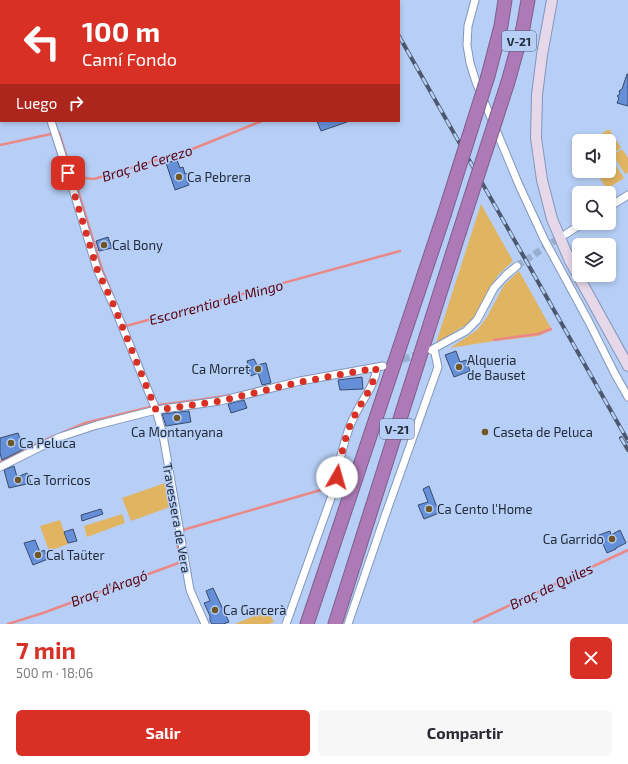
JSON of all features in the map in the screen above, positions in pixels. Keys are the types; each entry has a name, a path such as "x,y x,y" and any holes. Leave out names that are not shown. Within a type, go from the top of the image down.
{"highway":[{"name":"V-21","path":"307,624 444,215 488,76 501,26 505,0"},
{"name":"V-21","path":"335,624 508,82 523,28 528,0"}],"main road":[{"path":"552,0 542,55 537,95 536,138 542,180 552,219 570,262 628,366"}],"street":[{"path":"475,0 468,26 467,45 470,63 476,82 519,185 544,239 628,397"},
{"name":"Travessera de Vera","path":"51,122 97,269 114,306 156,410 163,435 190,590 205,624"},
{"path":"616,203 628,195"},
{"path":"566,234 572,230"},
{"path":"348,624 438,367 433,350 466,331 477,320 494,288 517,266"},
{"path":"0,467 60,437 97,425 156,410 220,401 300,382 380,367 348,430 340,460 338,462 340,466 339,472 336,473"},
{"path":"336,473 333,474 330,472 328,470 328,466 331,462 338,462"},
{"path":"286,624 337,481 336,473"}],"shaded area":[{"path":"609,129 612,134 602,134"},
{"path":"616,140 621,148 616,151"},
{"path":"622,149 628,158 628,172 625,174 616,160 616,153"},
{"path":"616,166 624,178 612,186 605,186 600,178 616,178"},
{"path":"481,204 513,261 498,275 471,322 436,343"},
{"path":"519,271 552,330 538,336 450,348 477,330 487,317 504,285"},
{"path":"165,483 170,507 131,521 122,498"},
{"path":"122,514 125,523 87,537 84,526"},
{"path":"60,520 68,544 49,551 40,526"},
{"path":"269,610 274,622 269,624 235,624"}],"building":[{"path":"627,74 628,106 617,103 619,98 617,96 620,94 619,91 622,89"},
{"path":"317,122 347,122 321,131"},
{"name":"Ca Pebrera","path":"177,160 180,168 183,167 185,174 187,173 189,180 187,181 189,185 175,190 166,163"},
{"name":"Cal Bony","path":"108,237 112,248 99,251 96,241"},
{"name":"Alqueria de Bauset","path":"456,351 460,362 466,360 470,371 454,377 445,355"},
{"name":"Ca Morret","path":"254,359 257,365 266,363 271,383 262,385 258,373 251,376 247,361"},
{"path":"362,377 363,389 340,390 338,380"},
{"path":"244,400 247,408 231,413 228,404"},
{"name":"Ca Montanyana","path":"189,411 191,422 166,426 162,414"},
{"name":"Ca Peluca","path":"18,433 24,449 2,460 0,454 0,438"},
{"name":"Ca Torricos","path":"14,466 17,477 27,473 31,483 9,488 4,470"},
{"name":"Ca Cento l'Home","path":"429,486 439,513 424,519 418,505 428,502 423,489"},
{"path":"101,509 103,514 82,521 81,515"},
{"path":"73,529 77,541 68,543 64,532"},
{"name":"Ca Garrido","path":"620,530 626,543 607,553 599,535 610,531 611,535"},
{"name":"Cal Taüter","path":"35,540 40,552 44,550 48,559 33,565 24,543"},
{"name":"Ca Garcerà","path":"213,588 229,622 223,624 212,624 210,621 210,616 204,603 210,601 206,591"}],"waterway":[{"name":"Braç de Cerezo","path":"59,132 73,177 94,179 190,150 260,122"},
{"name":"Braç de Cerezo","path":"0,145 51,134"},
{"name":"Escorrentia del Mingo","path":"78,190 102,269 113,296"},
{"name":"Escorrentia del Mingo","path":"124,321 126,326 400,251"},
{"path":"494,340 538,334 551,329"},
{"path":"299,378 316,375"},
{"path":"158,405 231,395"},
{"path":"62,433 85,423 150,407"},
{"path":"0,462 54,436"},
{"name":"Braç d'Aragó","path":"183,530 331,487"},
{"name":"Braç d'Aragó","path":"8,624 43,613 181,562 175,533 177,532"},
{"name":"Braç de Quiles","path":"474,622 628,550"}],"tunnel":[{"path":"517,266 562,236"},
{"path":"393,363 421,353"}],"railway":[{"path":"400,38 628,441"},
{"path":"621,438 628,450"}],"place":[{"name":"Ca Pebrera","path":"179,177"},
{"name":"Cal Bony","path":"104,245"},
{"name":"Alqueria de Bauset","path":"459,367"},
{"name":"Ca Morret","path":"258,369"},
{"name":"Ca Montanyana","path":"177,418"},
{"name":"Caseta de Peluca","path":"485,432"},
{"name":"Ca Peluca","path":"11,443"},
{"name":"Ca Torricos","path":"18,480"},
{"name":"Ca Cento l'Home","path":"429,509"},
{"name":"Ca Garrido","path":"612,539"},
{"name":"Cal Taüter","path":"38,555"},
{"name":"Ca Garcerà","path":"215,610"}],"route":[{"path":"68,173 97,269 114,306 156,410 220,401 300,382 376,368 375,379 354,416 348,430 340,460 338,462 340,470 336,473 337,477"}]}
